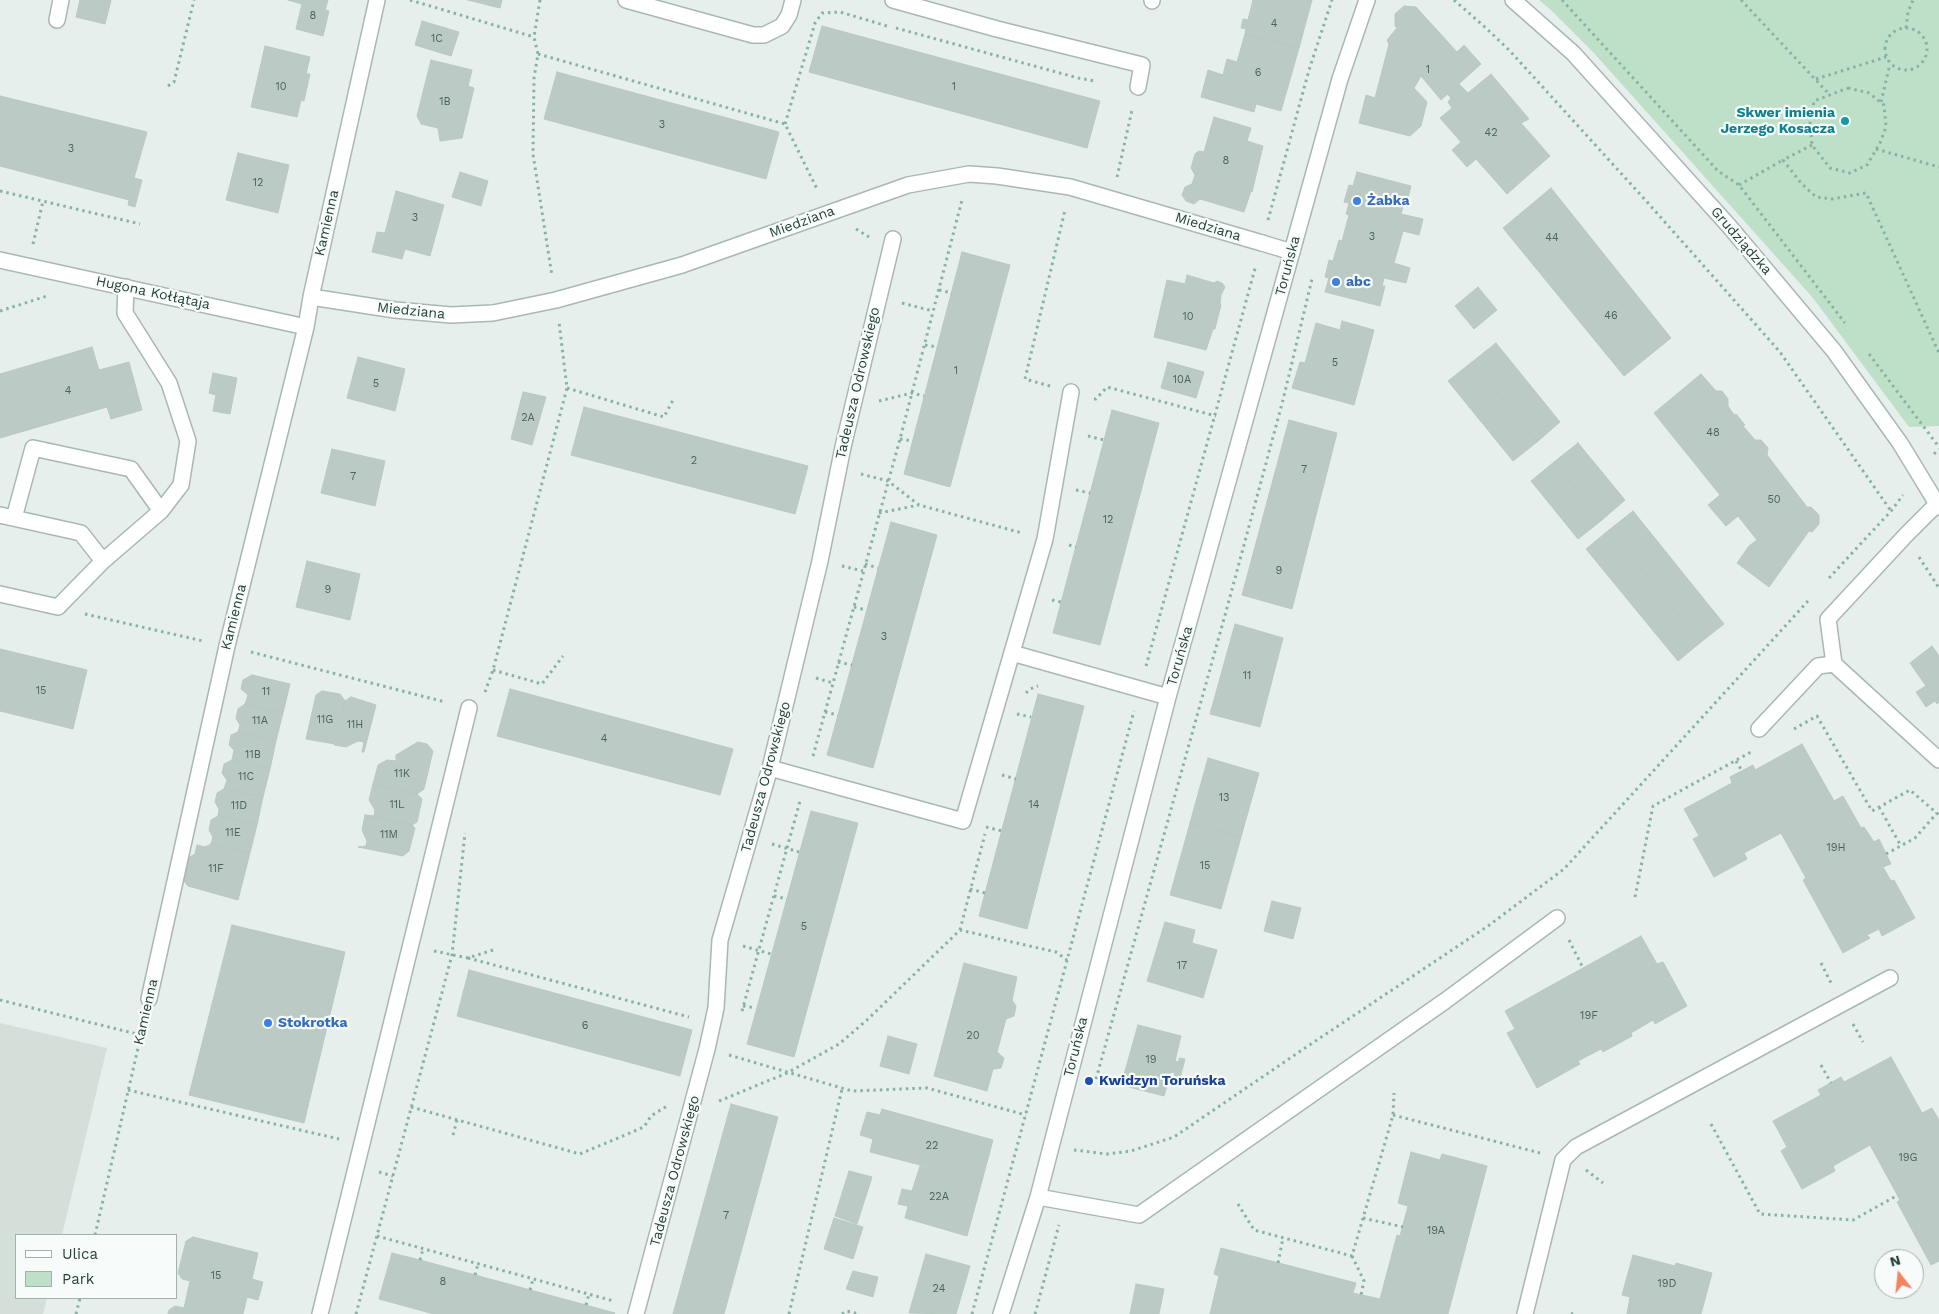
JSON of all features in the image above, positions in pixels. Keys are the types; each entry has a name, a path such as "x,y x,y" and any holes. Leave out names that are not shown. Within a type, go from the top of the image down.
{"street":[{"path":"57,20 62,0"},
{"name":"Kamienna","path":"149,999 227,646 306,327 377,0"},
{"path":"626,0 753,35 764,35 782,26 789,15 792,0"},
{"path":"893,0 1142,66 1138,87"},
{"name":"Toruńska","path":"1001,1314 1038,1197 1168,697 1340,78 1367,0"},
{"name":"Grudziądzka","path":"1513,0 1573,52 1729,226 1834,351 1938,504"},
{"name":"Miedziana","path":"311,297 396,310 451,315 493,313 556,300 682,265 908,185 969,174 998,176 1070,187 1292,252"},
{"name":"Tadeusza Odrowskiego","path":"636,1314 707,1049 716,1008 720,940 770,768 820,561 854,398 893,239"},
{"name":"Hugona Kołłątaja","path":"0,260 306,327"},
{"path":"0,594 58,607 103,561 161,511 181,485 188,441 169,383 124,313 126,288"},
{"path":"770,768 963,821 1045,539 1072,392"},
{"path":"103,561 81,533 7,517 33,448 131,469 161,511"},
{"path":"1938,504 1906,535 1828,619 1834,664 1939,760"},
{"path":"1012,653 1168,697"},
{"path":"1759,729 1818,666 1834,664"},
{"path":"320,1314 469,708"},
{"path":"1038,1197 1139,1215 1446,1001 1557,918"},
{"path":"1525,1314 1563,1160 1576,1147 1890,978"}],"path":[{"path":"168,86 174,82 194,0"},
{"path":"410,0 534,37"},
{"path":"431,6 433,0"},
{"path":"540,0 534,37 538,54 534,78 533,154 556,300 567,388 493,670 542,684 563,656"},
{"path":"972,1314 1309,70 1332,0"},
{"path":"1454,0 1510,51 1780,352 1891,511"},
{"path":"1741,0 1829,94"},
{"path":"1906,28 1908,12 1913,0"},
{"path":"893,239 867,237 820,196 785,124 815,23 822,13 840,12 1078,78 1138,87 1112,199"},
{"path":"1906,28 1919,32 1923,37 1927,50 1926,56 1923,62 1910,70 1896,68 1890,64 1886,57 1884,51 1888,37 1899,29 1906,28"},
{"path":"538,54 785,124"},
{"path":"1816,79 1886,57"},
{"path":"1880,102 1890,64"},
{"path":"1848,88 1869,93 1884,105 1886,127 1876,149 1867,165 1850,173 1830,168 1812,145 1810,123 1814,101 1829,94 1848,88"},
{"path":"1739,185 1812,145"},
{"path":"1876,149 1939,167"},
{"path":"1783,160 1801,183 1816,197 1832,199 1866,193 1939,353"},
{"path":"741,1014 900,439 969,174"},
{"path":"1070,187 1025,379 1096,399"},
{"path":"0,191 140,224"},
{"path":"38,223 43,201"},
{"path":"0,311 54,293 68,274"},
{"path":"1095,1084 1227,608 1283,400 1313,276"},
{"path":"939,290 952,293"},
{"path":"878,298 933,311"},
{"path":"924,345 938,346"},
{"path":"1093,408 1096,399 1107,387 1216,416"},
{"path":"567,388 664,417 673,400"},
{"path":"854,398 873,402 912,393 924,396"},
{"path":"1088,427 1086,436 1104,440"},
{"path":"900,439 913,441"},
{"path":"838,469 888,481 920,505 1045,539"},
{"path":"1824,584 1891,511 1919,474"},
{"path":"1071,489 1090,493"},
{"path":"879,513 920,505"},
{"path":"865,564 878,568"},
{"path":"1077,1150 1107,1154 1131,1151 1174,1137 1509,910 1564,869 1811,599"},
{"path":"854,607 866,610"},
{"path":"102,618 227,646 469,708"},
{"path":"838,662 852,665"},
{"path":"1137,665 1146,667"},
{"path":"1020,698 1030,688 1040,686"},
{"path":"1014,722 1018,706"},
{"path":"825,712 838,715"},
{"path":"1016,713 1032,717"},
{"path":"1792,730 1817,716 1872,811 1910,790 1938,814 1915,838 1886,854"},
{"path":"1635,896 1653,806 1760,748"},
{"path":"1736,761 1742,771"},
{"path":"1002,766 1000,775 1016,779"},
{"path":"1879,807 1901,846"},
{"path":"411,1107 580,1154 644,1127 651,1116 675,1102 692,1106 719,1100 787,1073 839,1044 867,1020 960,930 989,819"},
{"path":"986,827 1002,831"},
{"path":"970,889 985,893"},
{"path":"774,896 787,899"},
{"path":"960,930 1056,952 1067,960"},
{"path":"1569,940 1583,968"},
{"path":"412,945 468,958 690,1018"},
{"path":"468,958 496,949"},
{"path":"356,1314 452,955"},
{"name":"Kamienna","path":"95,1234 149,999"},
{"path":"0,1000 141,1035"},
{"path":"743,1006 756,1008"},
{"path":"727,1064 732,1047"},
{"path":"707,1049 852,1091 927,1088 1026,1115"},
{"path":"1821,1065 1831,1083"},
{"path":"789,1314 842,1088"},
{"path":"128,1090 362,1144"},
{"path":"717,1109 721,1091"},
{"path":"1361,1295 1364,1281 1352,1256 1393,1115 1394,1093"},
{"path":"1393,1115 1579,1165 1603,1183"},
{"path":"453,1135 457,1120"},
{"path":"1711,1124 1760,1214 1853,1220 1898,1195"},
{"path":"1075,1159 1079,1141"},
{"path":"1035,1314 1065,1203"},
{"path":"1238,1204 1254,1230 1352,1256"},
{"path":"1363,1218 1403,1227"},
{"path":"377,1236 610,1300 618,1307"},
{"path":"1278,1263 1283,1238"},
{"path":"420,1260 423,1249"},
{"path":"475,1275 478,1264"},
{"path":"530,1290 533,1279"},
{"path":"586,1305 589,1294"},
{"path":"76,1314 80,1299"},
{"path":"842,1314 846,1311 860,1314"}],"shaded area":[{"path":"0,1023 107,1048 62,1234 15,1234 15,1299 47,1299 43,1314 0,1314"}],"green space":[{"path":"1539,0 1939,0 1939,426 1909,427 1813,298 1593,52"}],"building":[{"path":"80,0 111,0 105,24 76,17"},
{"path":"288,0 328,0 325,10 329,11 323,36 296,29 302,4"},
{"path":"468,0 502,0 500,8"},
{"path":"1253,0 1312,0 1299,48 1245,34 1246,29 1241,28 1243,19 1248,20"},
{"path":"1404,6 1416,7 1457,52 1464,45 1481,64 1441,100 1421,76 1414,88 1427,102 1421,126 1410,136 1359,123 1366,95 1375,98 1389,44 1387,40 1397,28 1395,26 1395,14"},
{"path":"422,21 459,32 451,56 415,45"},
{"path":"822,26 1100,101 1087,148 809,72"},
{"path":"1245,34 1299,48 1281,111 1256,104 1254,112 1201,97 1208,70 1223,75 1227,59 1237,62"},
{"path":"265,46 310,57 306,74 310,74 304,101 301,100 297,117 251,107"},
{"path":"431,60 472,70 468,86 474,88 462,138 440,141 438,128 421,124 417,116"},
{"path":"557,72 779,132 766,179 544,119"},
{"path":"1491,74 1529,119 1521,123 1550,156 1507,194 1476,159 1467,167 1452,150 1461,142 1440,118 1452,108 1448,102 1451,98 1447,94 1459,84 1468,93"},
{"path":"0,96 147,132 134,178 142,180 135,207 128,205 129,200 0,166"},
{"path":"1214,117 1251,128 1247,141 1263,146 1252,192 1244,212 1200,199 1194,204 1186,201 1182,195 1185,187 1192,184 1195,175 1191,168 1195,154 1199,151 1204,152"},
{"path":"238,153 289,165 278,213 226,200"},
{"path":"460,172 488,181 481,206 452,197"},
{"path":"1357,172 1411,186 1406,206 1403,206 1401,214 1423,219 1419,235 1403,231 1394,263 1410,268 1406,283 1384,278 1382,286 1385,286 1380,306 1325,292 1329,278 1325,277 1329,260 1333,261 1339,240 1342,241 1349,215 1346,214 1349,203 1344,202 1349,185 1353,186"},
{"path":"1551,188 1671,338 1624,376 1503,228"},
{"path":"396,191 444,205 430,256 405,249 402,259 372,252 377,232 385,233"},
{"path":"962,252 1010,265 950,487 904,474"},
{"path":"1187,275 1214,283 1217,281 1225,287 1221,295 1221,305 1215,329 1213,329 1206,350 1154,337 1167,280 1185,284"},
{"path":"1478,287 1497,310 1474,329 1455,306"},
{"path":"1342,321 1374,330 1354,405 1292,388 1300,362 1305,363 1316,323 1340,330"},
{"path":"1496,343 1560,422 1537,442 1472,362"},
{"path":"92,347 99,370 129,362 142,410 111,419 107,407 0,438 0,374"},
{"path":"358,357 405,369 395,411 347,398"},
{"path":"1168,362 1204,372 1196,398 1161,388"},
{"path":"1472,362 1537,442 1513,461 1448,381"},
{"path":"213,373 237,378 230,414 213,411 216,395 209,393"},
{"path":"1701,374 1716,391 1722,391 1728,399 1728,406 1734,415 1736,414 1755,440 1761,440 1768,448 1767,455 1807,507 1811,507 1819,515 1819,524 1812,532 1809,531 1769,587 1737,563 1749,546 1757,540 1738,516 1726,526 1708,505 1720,495 1654,413"},
{"path":"523,392 546,397 532,445 511,439"},
{"path":"584,407 808,466 795,514 571,455"},
{"path":"1112,410 1159,423 1100,645 1053,633"},
{"path":"1289,420 1337,433 1292,609 1242,595"},
{"path":"1578,443 1625,500 1602,520 1554,462"},
{"path":"332,449 385,461 375,506 321,493"},
{"path":"1554,462 1602,520 1578,539 1531,481"},
{"path":"1633,511 1724,624 1701,642 1609,530"},
{"path":"891,522 937,535 873,768 827,755"},
{"path":"1609,530 1701,642 1678,661 1586,549"},
{"path":"307,561 360,574 350,620 296,607"},
{"path":"1235,624 1283,638 1260,727 1210,714"},
{"path":"1932,646 1939,656 1939,702 1937,704 1935,701 1926,707 1916,692 1926,686 1910,663"},
{"path":"0,649 87,670 73,729 0,711"},
{"path":"252,675 290,684 283,713 245,704 248,695 241,689 243,680"},
{"path":"510,689 733,749 720,795 497,736"},
{"path":"322,691 340,694 345,701 335,744 306,739 316,695"},
{"path":"1038,694 1084,706 1027,929 979,916"},
{"path":"351,697 376,705 364,752 362,752 364,742 358,741 346,747 334,745 345,701"},
{"path":"245,704 283,713 276,741 238,732 240,725 236,718 238,709"},
{"path":"238,732 276,741 270,769 232,760 234,750 229,745 231,735"},
{"path":"418,742 427,744 433,751 424,789 417,794 373,784 378,765 387,760 396,761 396,755"},
{"path":"1802,744 1834,801 1843,796 1861,828 1864,827 1874,842 1879,839 1891,864 1883,867 1891,881 1894,880 1915,918 1882,936 1879,929 1867,935 1870,938 1843,953 1803,880 1806,878 1781,833 1744,853 1747,859 1714,877 1693,839 1699,836 1684,809 1732,783 1730,777 1753,765 1755,770"},
{"path":"1208,758 1259,773 1241,837 1190,823"},
{"path":"232,760 270,769 263,797 224,789 227,780 222,773 224,764"},
{"path":"373,784 417,794 422,799 417,822 412,825 365,815 374,816 375,810 369,800"},
{"path":"224,789 263,797 257,825 218,816 219,809 215,802 217,793"},
{"path":"811,811 858,823 794,1057 747,1044"},
{"path":"365,815 412,825 415,828 409,851 403,856 358,847 366,846 367,841 362,830"},
{"path":"218,816 257,825 250,853 211,844 213,837 209,830 211,820"},
{"path":"1190,823 1241,837 1221,909 1170,895"},
{"path":"211,844 250,853 238,900 188,886 183,880 188,858 195,854 197,845 205,847"},
{"path":"1272,901 1301,908 1293,939 1264,931"},
{"path":"1165,922 1195,930 1192,943 1217,950 1203,998 1147,981"},
{"name":"Stokrotka","path":"232,925 345,952 304,1123 189,1095"},
{"path":"1641,936 1657,964 1663,962 1687,1006 1655,1024 1653,1020 1631,1033 1632,1036 1603,1052 1601,1049 1578,1061 1580,1064 1537,1088 1507,1033 1515,1029 1505,1011"},
{"path":"964,963 1017,977 1012,1000 1016,1006 1014,1016 1006,1019 997,1052 1004,1058 1001,1068 993,1069 987,1091 934,1076"},
{"path":"469,970 692,1030 680,1076 457,1016"},
{"path":"1138,1025 1181,1036 1175,1061 1179,1062 1179,1058 1185,1059 1180,1078 1174,1076 1175,1073 1171,1072 1164,1096 1121,1085"},
{"path":"888,1036 917,1044 909,1074 880,1066"},
{"path":"1891,1057 1922,1113 1932,1108 1939,1120 1939,1261 1931,1265 1897,1202 1900,1200 1870,1145 1833,1166 1835,1171 1802,1189 1781,1151 1787,1147 1773,1121 1821,1095 1818,1090 1841,1077 1844,1082"},
{"path":"731,1104 778,1117 724,1314 673,1314"},
{"path":"882,1109 993,1140 982,1181 870,1152 873,1139 860,1135 867,1112 880,1115"},
{"path":"1411,1152 1440,1160 1442,1154 1487,1166 1448,1314 1210,1314 1219,1276 1214,1274 1221,1248 1356,1283 1353,1293 1380,1299 1397,1235 1400,1236 1408,1206 1398,1203"},
{"path":"920,1166 982,1181 967,1236 905,1218 908,1206 898,1204 902,1189 912,1191"},
{"path":"849,1171 872,1177 857,1224 835,1216"},
{"path":"834,1218 863,1227 853,1259 824,1249"},
{"path":"193,1237 258,1253 252,1279 263,1282 258,1300 247,1297 243,1314 168,1314 169,1310 175,1306 184,1308 190,1281 182,1279 178,1273 186,1241"},
{"path":"392,1253 615,1313 434,1314 379,1299"},
{"path":"926,1254 970,1266 956,1314 909,1313"},
{"path":"1633,1255 1675,1266 1676,1263 1712,1273 1701,1314 1627,1314 1630,1297 1622,1295"},
{"path":"853,1271 878,1277 873,1297 846,1289"},
{"path":"1136,1284 1164,1289 1159,1314 1130,1314"}],"place":[{"name":"Skwer imienia Jerzego Kosacza","path":"1845,121"},
{"name":"Żabka","path":"1357,201"},
{"name":"abc","path":"1336,282"},
{"name":"Stokrotka","path":"268,1023"},
{"name":"Kwidzyn Toruńska","path":"1089,1081"}]}
